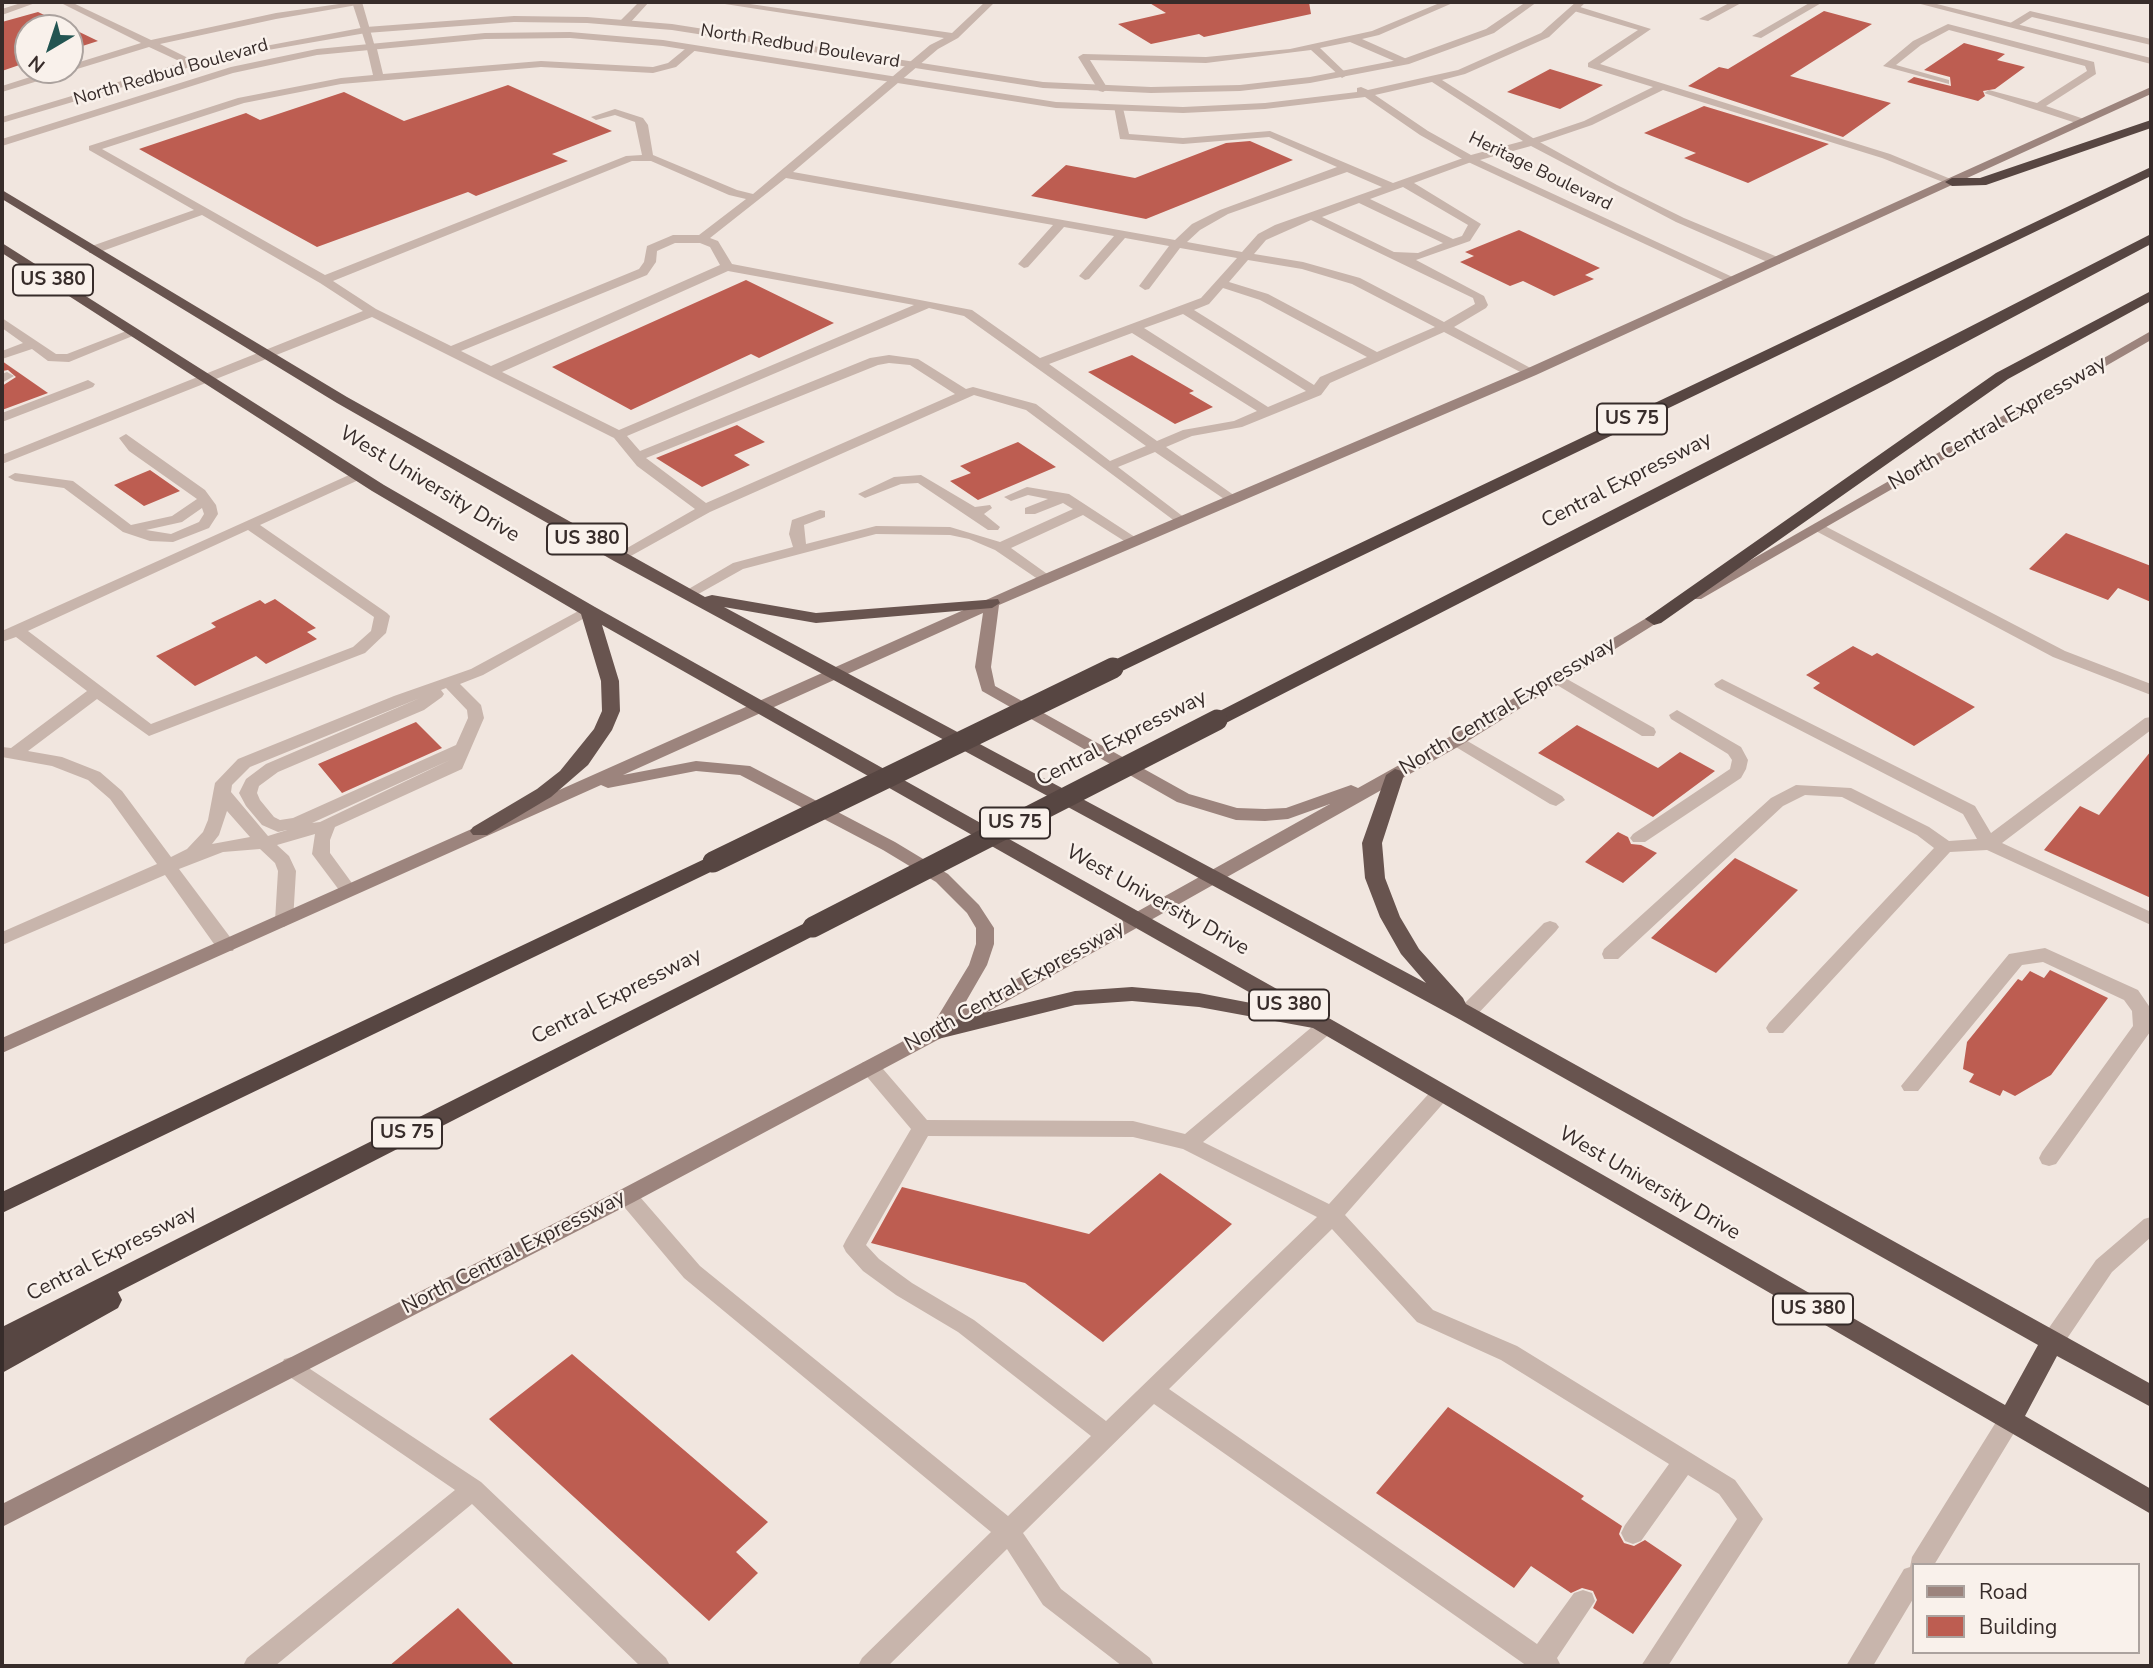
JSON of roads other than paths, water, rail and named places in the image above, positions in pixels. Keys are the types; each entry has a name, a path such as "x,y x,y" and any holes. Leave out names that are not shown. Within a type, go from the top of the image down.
{"highway":[{"path":"1952,182 1981,182 2151,124"},
{"name":"US 75","path":"2,1203 2151,171"},
{"name":"West University Drive","path":"2,194 266,355 620,558 1466,1014 2151,1396"},
{"name":"Central Expressway","path":"2,1339 1881,380 2151,238"},
{"name":"West University Drive","path":"2,247 358,475 589,611 1326,1026 2151,1502"},
{"path":"1654,619 2002,376 2151,295"},
{"path":"688,594 762,611 816,618 992,603"},
{"path":"480,831 544,793 567,775 603,730 611,711 610,681 589,611"},
{"path":"1395,775 1371,843 1375,878 1390,918 1411,954 1466,1014"},
{"path":"938,1031 1075,998 1132,994 1199,1000 1326,1026"},
{"path":"2,1362 322,1176"},
{"path":"2009,1421 2052,1342"}],"main road":[{"path":"2,1046 1045,579 1531,372 1952,182 1963,173 2151,90"},
{"name":"North Central Expressway","path":"2,1517 627,1196 938,1031 1457,740 1654,619 2151,335"},
{"path":"992,603 983,667 988,688 1183,798 1236,814 1265,816 1288,813 1395,775"},
{"path":"571,790 696,766 744,770 889,846 942,878 973,909 985,928 985,944 978,965 938,1031"}],"street":[{"path":"2,12 33,2"},
{"path":"64,2 192,64"},
{"path":"625,22 644,2"},
{"path":"717,2 954,36"},
{"path":"702,239 784,174 934,47 954,36 990,2"},
{"path":"1103,89 1083,57 1206,60 1314,48 1405,23 1450,2"},
{"name":"North Redbud Boulevard","path":"2,120 245,51 366,30 502,20 625,22 715,33 1043,85 1103,89 1240,88 1342,75 1405,62 1490,31 1532,2"},
{"path":"1704,19 1738,2"},
{"path":"1757,36 1818,2"},
{"path":"1918,2 2151,61"},
{"path":"84,64 148,44 276,16 358,3 378,76"},
{"path":"1579,5 1646,29 1592,65 1886,156 1952,182"},
{"name":"North Redbud Boulevard","path":"2,143 231,70 317,52 452,37 547,35 618,38 694,47 1020,101 1118,108 1238,108 1366,94 1435,80 1508,54 1545,35 1579,5"},
{"path":"1945,82 1888,66 1917,43 1967,14"},
{"path":"2012,25 2031,14 2151,42"},
{"path":"1948,27 2090,64 2092,72 2038,107"},
{"name":"Heritage Boulevard","path":"1353,39 1405,62 1532,142 1644,203 1776,261"},
{"path":"694,47 672,65 653,70 569,64 378,76 242,100 93,148 324,280 372,312 619,435 637,457 705,509"},
{"name":"Heritage Boulevard","path":"1314,48 1366,94 1470,159 1733,280"},
{"path":"1037,364 1205,301 1262,237 1311,216 1470,159 1588,123 1660,88"},
{"path":"1989,93 2080,121"},
{"path":"1118,108 1124,137 1183,141 1270,134 1346,168 1398,185 1475,224 1466,238 1419,257 1395,256"},
{"path":"596,117 615,112 639,120 643,125 648,158"},
{"path":"324,280 630,158 648,158 733,193 755,198"},
{"path":"1145,286 1177,244 1196,227 1224,212 1346,168"},
{"path":"784,174 1245,256 1356,281 1531,372"},
{"path":"1360,199 1452,243"},
{"path":"93,250 204,211"},
{"path":"1109,466 1188,433 1237,424 1316,392 1325,380 1445,327 1482,305 1478,296 1311,216"},
{"path":"1024,264 1061,223"},
{"path":"1085,276 1122,234"},
{"path":"451,351 643,272 650,262 651,249 673,239 702,239 714,244 727,267"},
{"path":"492,371 727,267 968,313 1230,499"},
{"path":"1221,283 1264,297 1377,357"},
{"path":"619,435 928,304"},
{"path":"1184,309 1316,392"},
{"path":"2,460 372,312"},
{"path":"2,322 53,358 69,358 134,333"},
{"path":"1135,328 1267,412"},
{"path":"2,355 33,344"},
{"path":"637,457 875,361 889,359 913,362 966,395"},
{"path":"2,418 88,384"},
{"path":"620,558 705,509 973,391 1031,407 1181,521"},
{"path":"15,477 68,484 128,529 177,519 205,499 134,447 126,438"},
{"path":"2,637 358,475"},
{"path":"865,494 899,480 921,479 999,524 973,536"},
{"path":"1011,497 1027,491 1064,497 1134,541"},
{"path":"1030,511 1064,497"},
{"path":"1000,547 1085,509"},
{"path":"801,550 796,534 797,523 820,514"},
{"path":"17,630 149,732 359,650 378,633 382,616 249,524"},
{"path":"1819,527 2059,654 2151,690"},
{"path":"688,594 738,566 876,530 950,531 973,536 1000,547 1045,579"},
{"path":"465,747 297,823 278,826 268,821 248,793 252,783 272,768 418,706 451,684 524,648 589,611"},
{"path":"1558,679 1648,732"},
{"path":"2,939 169,866 220,847 264,843 328,823 456,765 476,718 475,709 451,684"},
{"path":"169,866 193,853 210,835 217,820 225,783 244,764 400,699 451,684"},
{"path":"1723,684 1969,810 1989,844"},
{"path":"8,752 97,691"},
{"path":"1639,838 1735,775 1738,769 1740,760 1735,751 1677,715"},
{"path":"1989,844 2151,722"},
{"path":"1457,740 1556,800"},
{"path":"8,752 57,761 94,776 116,795 226,946"},
{"path":"1611,954 1777,802 1802,789 1845,792 1923,831 1944,847 1989,844 2151,919"},
{"path":"222,793 264,843 276,852 287,872 284,921"},
{"path":"328,823 320,840 321,854 348,890"},
{"path":"1776,1028 1944,847"},
{"path":"1466,1014 1550,926"},
{"path":"1911,1086 2016,959 2045,955 2131,995 2142,1010 2143,1027 2049,1158"},
{"path":"1188,1143 1326,1026"},
{"path":"870,1067 922,1128 1133,1129 1188,1143 1332,1215 1424,1315 1509,1353 1727,1487 1751,1519 1654,1666"},
{"path":"871,1666 1332,1215 1440,1094"},
{"path":"922,1128 854,1246 871,1265 904,1289 966,1326 1108,1436"},
{"path":"627,1196 692,1272 1009,1532 1052,1597 1141,1666"},
{"path":"2052,1342 2104,1266 2151,1225"},
{"path":"292,1366 473,1489 652,1664"},
{"path":"1154,1391 1544,1663 1583,1601"},
{"path":"1922,1563 2009,1421"},
{"path":"1633,1533 1685,1461"},
{"path":"256,1666 473,1489"},
{"path":"1859,1666 1912,1579"}]}
